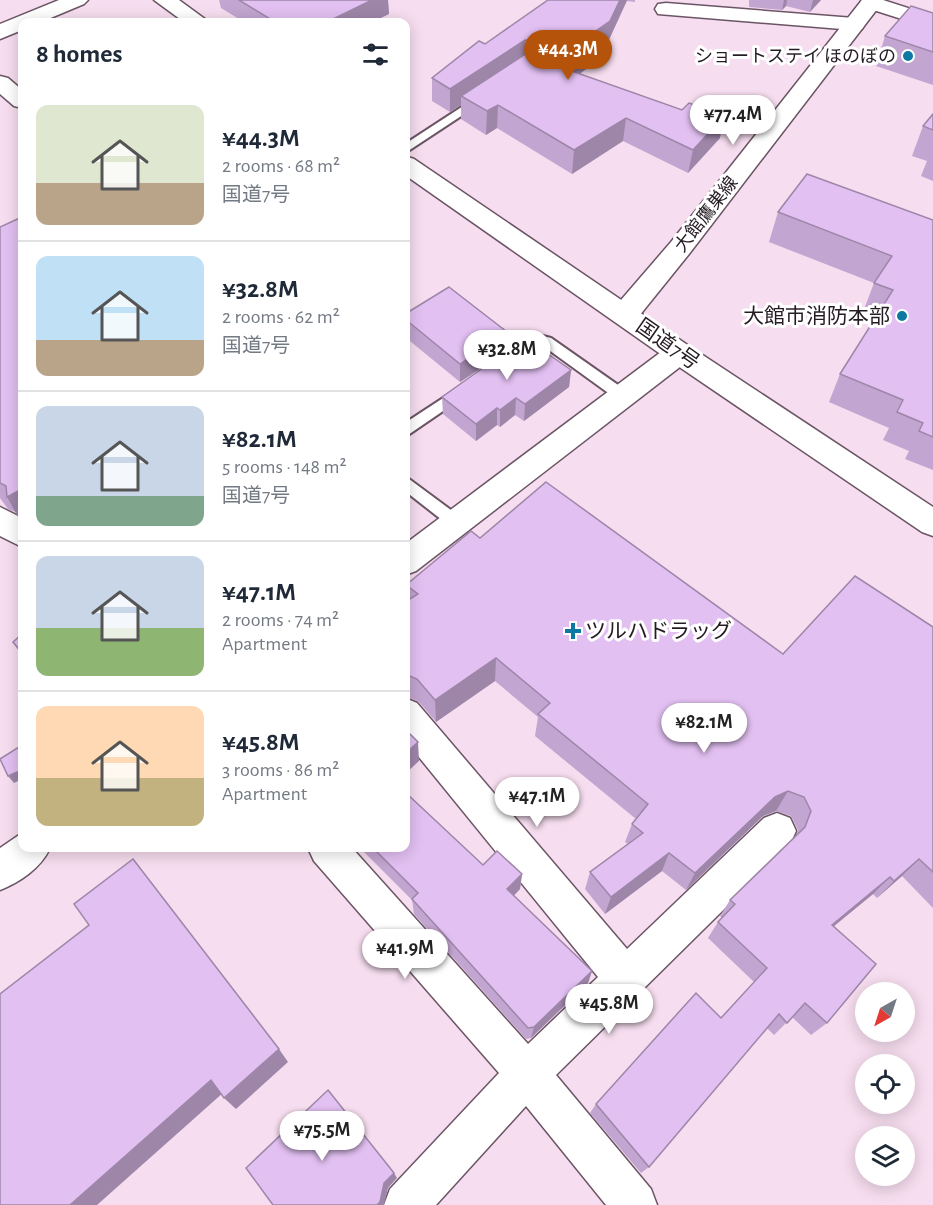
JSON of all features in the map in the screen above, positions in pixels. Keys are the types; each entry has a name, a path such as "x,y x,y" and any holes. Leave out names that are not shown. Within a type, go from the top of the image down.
{"main road":[{"path":"34,18 77,0"},
{"path":"165,0 192,18"},
{"path":"872,1 933,23"},
{"name":"大館鷹巣線","path":"625,314 680,248 872,1"},
{"path":"666,9 854,24"},
{"path":"0,32 18,25"},
{"path":"0,83 18,98"},
{"name":"国道7号","path":"410,167 933,523"},
{"path":"410,558 680,353"},
{"path":"0,519 18,531"},
{"path":"410,720 625,978"},
{"path":"406,1205 526,1074 777,831"},
{"path":"0,871 26,852"},
{"path":"331,852 526,1074 635,1205"}],"lane":[{"path":"410,146 489,93"},
{"path":"498,365 535,339 546,341 623,396"},
{"path":"410,428 470,385"},
{"path":"410,486 457,523"}],"building":[{"path":"239,0 372,0 335,18 268,18"},
{"path":"548,0 620,0 610,21 593,33 600,37 572,58 578,60 566,69 682,110 689,103 725,115 693,150 626,118 574,150 498,105 487,111 461,96 538,46 537,42 525,40 450,89 432,78 479,41 485,44"},
{"path":"911,6 933,13 933,52 885,36"},
{"path":"933,114 933,130 923,126"},
{"name":"大館市消防本部","path":"807,174 933,220 933,437 919,431 923,423 897,412 903,400 840,374 893,290 874,283 892,256 778,212"},
{"path":"18,219 18,491 7,497 6,486 0,483 0,227"},
{"path":"449,287 507,332 460,364 410,323 410,311"},
{"path":"525,338 571,370 525,404 516,398 500,410 497,408 476,424 442,397"},
{"path":"546,482 783,654 855,576 933,627 933,872 919,859 894,881 890,877 832,925 876,964 861,982 855,982 855,989 827,1023 805,1003 787,1023 779,1014 649,1167 596,1104 696,993 721,1018 767,968 718,922 735,904 730,900 805,827 811,811 804,797 788,791 775,797 695,873 669,853 611,897 590,872 643,833 632,824 648,804 538,714 550,703 496,658 435,700 417,679 410,676 410,599 418,594 410,588 410,582 471,531 480,538"},
{"path":"18,638 18,648 13,642"},
{"path":"410,734 418,742 410,749"},
{"path":"18,748 18,772 8,776 0,759"},
{"path":"410,797 483,865 497,851 522,874 507,889 592,971 534,1027 528,1028 412,899 418,893 377,852 410,852"},
{"path":"133,859 279,1049 224,1098 211,1080 70,1205 0,1205 0,994 89,925 74,904"},
{"path":"328,1090 394,1173 384,1183 380,1202 377,1205 273,1205 246,1168"}],"place":[{"name":"ショートステイ ほのぼの","path":"908,56"},
{"name":"大館市消防本部","path":"902,316"},
{"name":"ツルハドラッグ","path":"573,631"}]}
